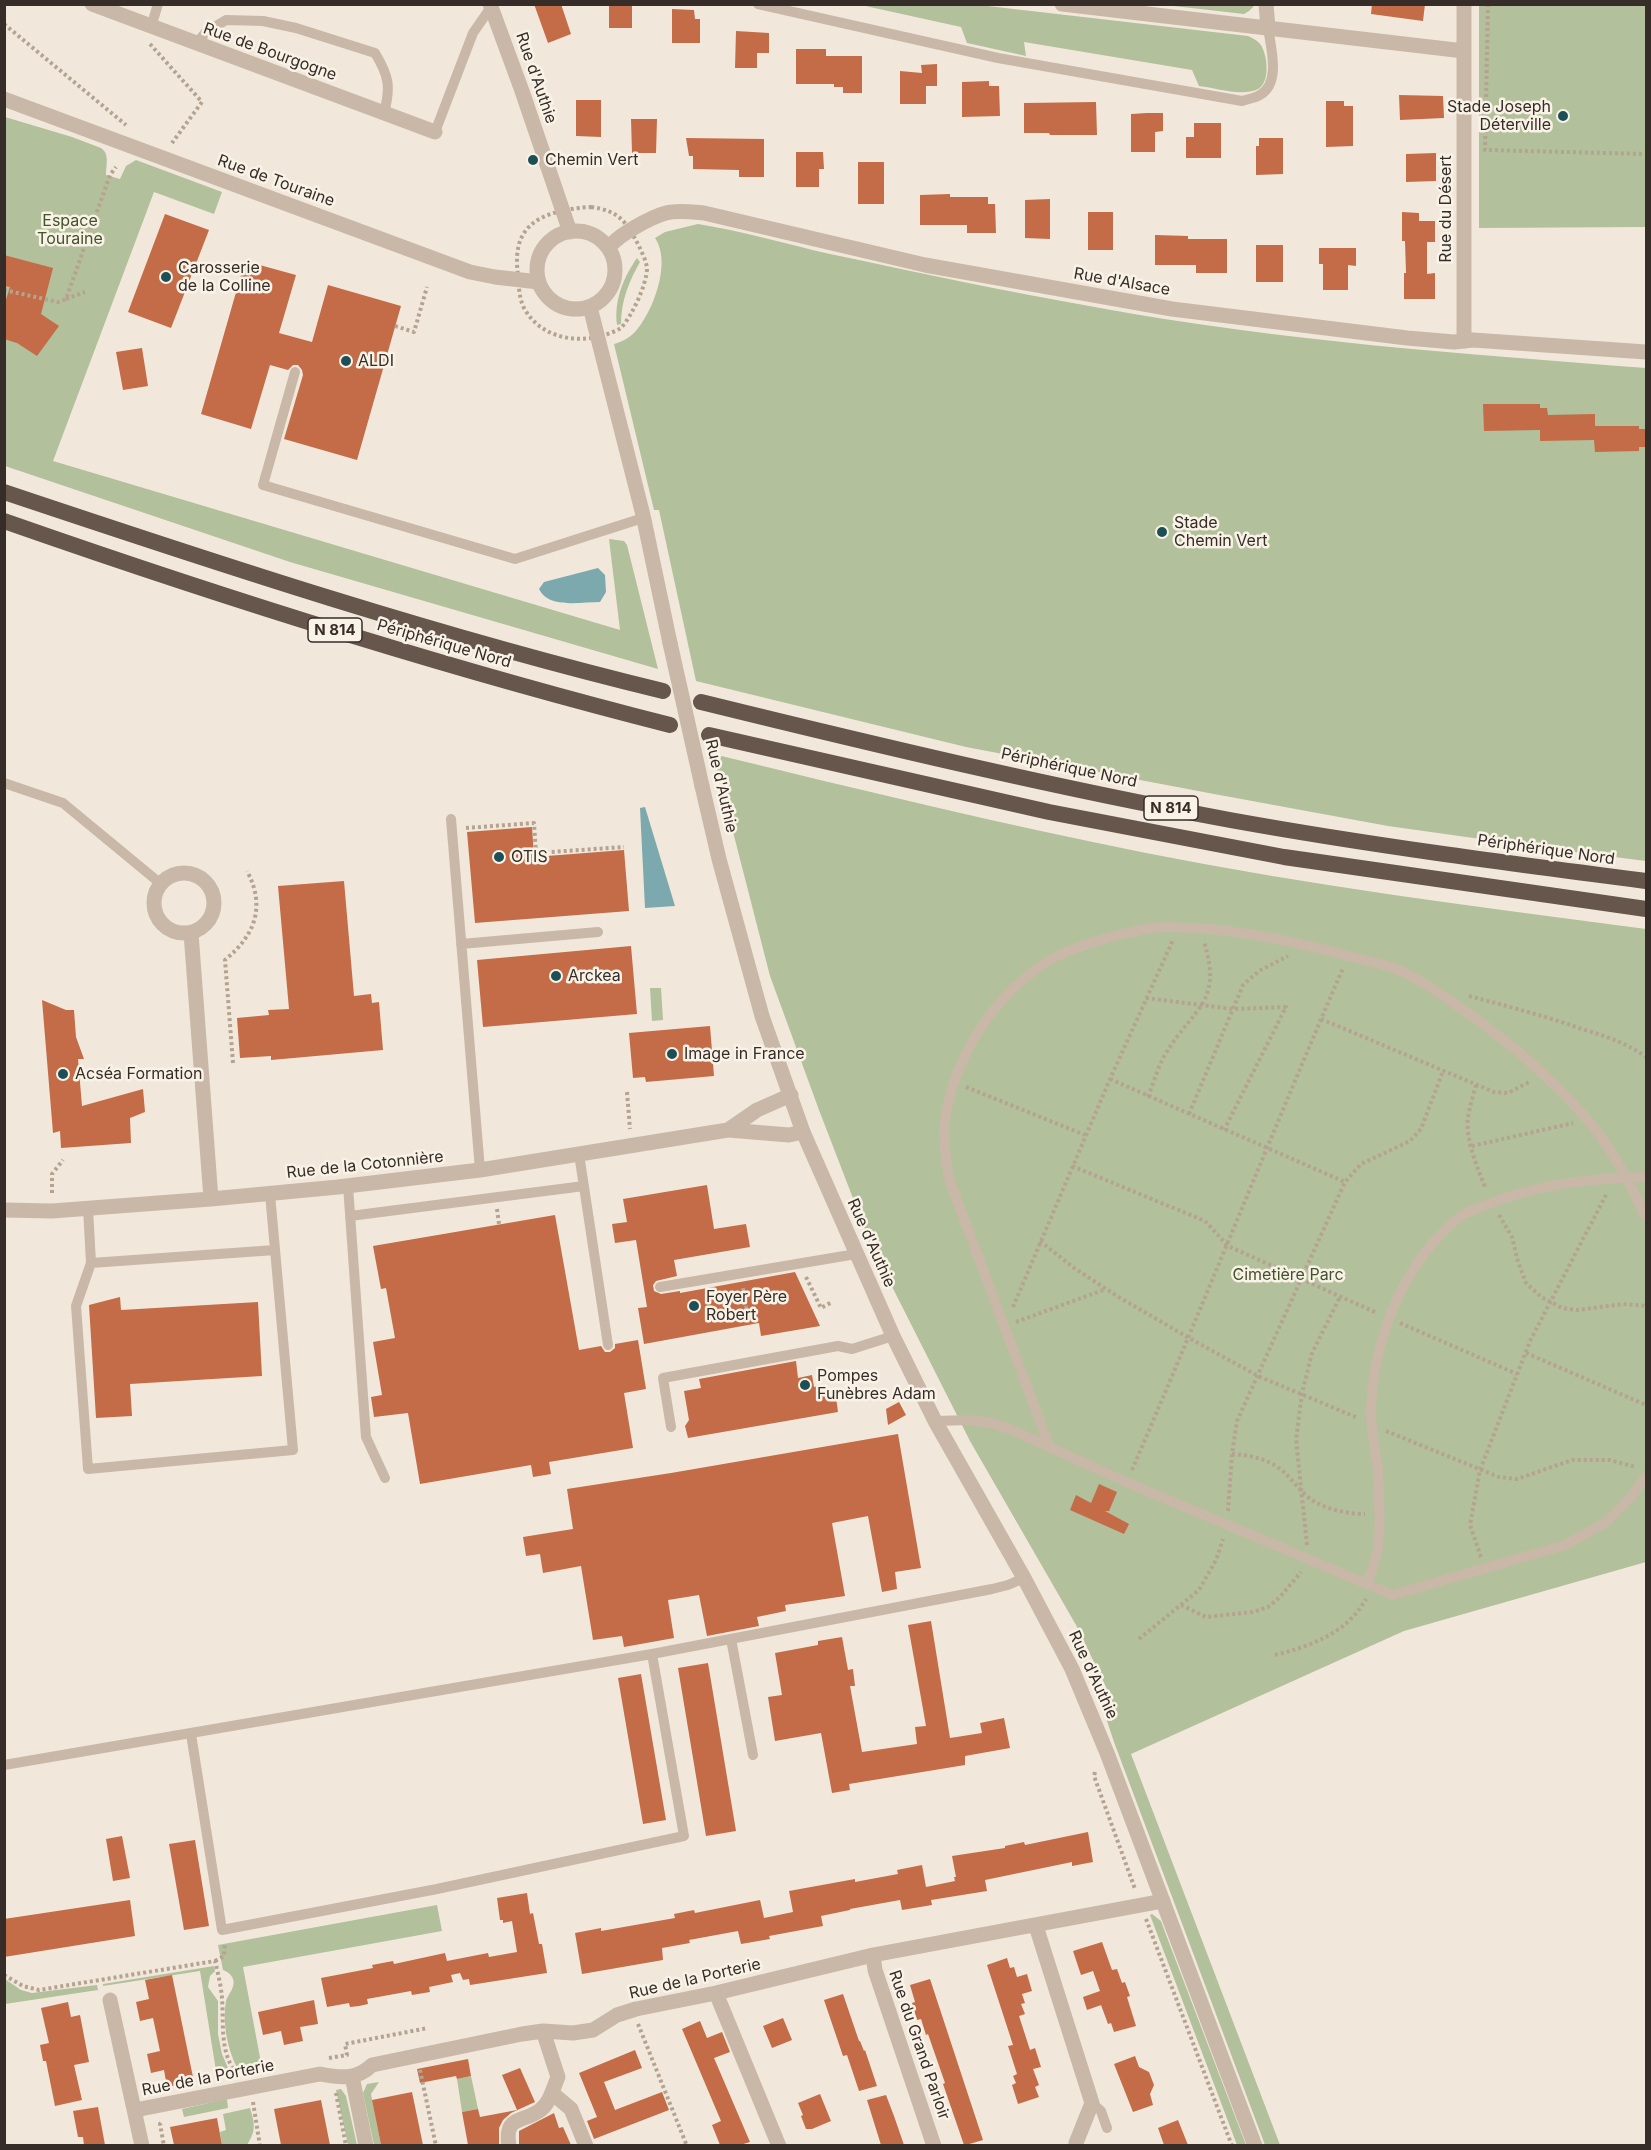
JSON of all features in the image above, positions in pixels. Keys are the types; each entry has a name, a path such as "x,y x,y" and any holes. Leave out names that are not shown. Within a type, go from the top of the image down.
{"highway":[{"name":"Périphérique Nord","path":"4,492 201,558 386,615 599,676 663,691"},
{"name":"Périphérique Nord","path":"4,522 182,583 376,643 670,725"},
{"name":"Périphérique Nord","path":"701,702 1074,789 1229,819 1371,843 1647,881"},
{"name":"N 814","path":"708,735 1048,812 1284,857 1647,909"}],"street":[{"name":"Rue de Bourgogne","path":"93,4 146,31 196,44 435,132"},
{"path":"1062,4 1464,51"},
{"path":"1266,4 1268,28"},
{"name":"Rue du Désert","path":"1464,4 1464,341"},
{"name":"Rue d'Authie","path":"491,6 570,232"},
{"name":"Rue de Touraine","path":"4,99 462,269 495,277 539,282"},
{"name":"Rue d'Alsace","path":"609,248 613,242 666,213 704,213 925,265 1161,307 1407,338 1473,340 1647,352"},
{"path":"581,231 592,234 609,248 616,271 609,293 601,301 590,307 569,309 559,306 543,292 539,282 538,260 550,241 570,232 581,231"},
{"name":"Rue d'Authie","path":"590,307 644,518 719,859 762,1016 803,1132 893,1336 935,1421 1072,1668 1107,1753 1255,2145"},
{"path":"183,873 193,874 209,885 214,904 208,922 191,933 181,934 163,925 154,907 154,897 161,884 173,875 183,873"},
{"path":"191,933 211,1199"},
{"name":"Rue de la Cotonnière","path":"728,1130 757,1110 791,1095"},
{"name":"Rue de la Cotonnière","path":"4,1210 52,1211 270,1194 480,1170 728,1130 789,1136 803,1132"},
{"name":"Rue de la Porterie","path":"135,2110 320,2074 341,2079 363,2074 372,2065 543,2031 573,2033 593,2030 617,2015 636,2009 716,1993 873,1955 1036,1926 1163,1900"},
{"path":"1036,1926 1092,2103 1076,2143"},
{"name":"Rue du Grand Parloir","path":"873,1955 874,1970 934,2145"},
{"path":"716,1993 779,2145"},
{"path":"110,2000 142,2145"},
{"path":"509,2145 509,2127 513,2122 540,2110 552,2093 558,2077 543,2031"},
{"path":"352,2076 366,2145"},
{"path":"552,2093 571,2109 586,2145"}],"lane":[{"path":"146,31 158,4"},
{"path":"758,4 998,58 1242,101 1258,97 1266,91 1271,82 1273,68 1268,28"},
{"path":"435,132 473,33 491,6"},
{"path":"196,44 206,32 226,20 263,21 296,28 375,53 388,79 388,98 384,112"},
{"path":"295,372 263,485 515,559 644,518"},
{"path":"4,783 63,803 161,884"},
{"path":"451,819 480,1170"},
{"path":"1050,1448 949,1179 945,1121 955,1082 977,1034 1004,999 1049,961 1097,941 1160,927 1222,930 1308,946 1395,969 1437,992 1495,1032 1545,1074 1595,1129 1647,1217"},
{"path":"461,944 598,932"},
{"path":"579,1154 608,1345"},
{"path":"1370,1585 1378,1545 1378,1473 1371,1413 1378,1353 1400,1294 1414,1269 1437,1239 1463,1215 1493,1202 1533,1188 1647,1177"},
{"path":"348,1186 366,1437 385,1478"},
{"path":"350,1216 584,1186"},
{"path":"88,1208 91,1263 76,1306 87,1469 293,1450 270,1194"},
{"path":"91,1263 275,1250"},
{"path":"660,1287 856,1254"},
{"path":"670,1427 663,1378 837,1347 852,1349 893,1336"},
{"path":"935,1421 970,1420 992,1423 1393,1595 1565,1545 1605,1523 1632,1496 1647,1476"},
{"path":"4,1766 652,1654 992,1589 1024,1578"},
{"path":"731,1639 753,1755"},
{"path":"190,1734 222,1930 436,1889 684,1836 652,1654"},
{"path":"1092,2103 1101,2112 1107,2128"}],"path":[{"path":"1488,4 1485,150 1647,154"},
{"path":"4,24 126,126"},
{"path":"146,31 202,102 172,143"},
{"path":"66,299 110,175 116,167"},
{"path":"573,208 603,209 618,215 626,222"},
{"path":"517,273 517,250 520,241 528,228 550,215"},
{"path":"608,333 621,328 626,322 642,286 647,271 638,245"},
{"path":"395,326 414,332 427,287"},
{"path":"5,290 58,302 85,292"},
{"path":"519,291 525,310 539,326 570,339 588,337"},
{"path":"233,1063 225,960 240,948 252,930 257,907 254,884 247,871"},
{"path":"1004,1327 1085,1135 1178,928"},
{"path":"1149,1096 1165,1055 1183,1028 1202,1006 1210,986 1210,961 1200,929"},
{"path":"1189,1114 1243,985 1259,971 1308,946"},
{"path":"1126,1482 1228,1246 1266,1148 1348,956"},
{"path":"1464,994 1541,1014 1612,1039 1647,1057"},
{"path":"1146,998 1233,1009 1286,1007 1224,1130"},
{"path":"1321,1019 1494,1092 1508,1093 1545,1074"},
{"path":"1139,1639 1199,1590 1216,1560 1227,1525 1232,1454 1237,1421 1345,1182 1361,1164 1410,1141 1421,1129 1443,1071"},
{"path":"1110,1079 1345,1182"},
{"path":"955,1082 1085,1135"},
{"path":"1476,1085 1468,1119 1478,1170 1512,1237 1526,1283 1541,1297 1562,1308 1576,1310 1623,1304 1647,1306"},
{"path":"627,1092 630,1129"},
{"path":"1472,1146 1586,1120"},
{"path":"52,1193 51,1174 63,1160"},
{"path":"1072,1166 1205,1221 1228,1246 1517,1374"},
{"path":"1486,1569 1470,1525 1480,1470 1526,1353 1614,1179"},
{"path":"1040,1241 1074,1268 1106,1289 1258,1376 1499,1478 1517,1479 1572,1460 1611,1460 1637,1468"},
{"path":"805,1276 821,1308 832,1302"},
{"path":"741,1277 747,1312"},
{"path":"1004,1327 1106,1289"},
{"path":"1181,1605 1206,1617 1240,1615 1268,1607 1296,1580 1309,1559 1296,1440 1302,1393 1312,1353 1340,1297"},
{"path":"1526,1353 1647,1405"},
{"path":"1232,1454 1265,1460 1285,1473 1314,1501 1330,1508 1355,1514 1378,1514"},
{"path":"1275,1655 1311,1645 1344,1626 1356,1615 1370,1585"},
{"path":"1094,1776 1138,1897"},
{"path":"1144,1912 1232,2145"},
{"path":"4,1975 23,1986 39,1990 215,1961 224,1956 226,1948 222,1930"},
{"path":"215,1961 222,2001 226,2053 235,2072 249,2088 260,2145"},
{"path":"636,2009 638,2025 687,2145"},
{"path":"419,2065 436,2145"},
{"path":"335,2089 346,2145"},
{"path":"242,2107 254,2105"},
{"path":"164,2145 160,2124 172,2121"}],"green space":[{"path":"861,5 979,5 1248,36 1257,41 1263,49 1266,76 1261,87 1256,90 1235,92 1199,86 1192,70 1024,42 1026,56 967,43 961,27"},
{"path":"1165,5 1255,5 1244,14"},
{"name":"Stade Joseph Déterville","path":"1479,5 1646,5 1646,227 1479,228"},
{"name":"Espace Touraine","path":"5,117 101,148 107,157 106,175 120,179 126,166 136,160 222,192 214,214 154,192 53,461 620,630 609,539 624,541 627,545 658,669 290,562 5,466"},
{"name":"Stade Chemin Vert","path":"698,224 965,282 1168,319 1372,345 1646,368 1646,861 1388,826 1214,794 966,747 696,681 659,510 654,510 614,344 634,333 648,313 661,273 660,248 655,238 665,232"},
{"path":"637,258 640,262 626,292 621,324 617,325 617,307 621,290"},
{"name":"Cimetière Parc","path":"713,754 983,818 1208,865 1396,895 1646,929 1646,1562 1404,1631 1131,1754 1280,2145 1265,2145 1114,1742 1097,1691 1106,1687 1076,1625 970,1441 871,1245 770,976"},
{"path":"650,988 661,988 663,1020 652,1021"},
{"path":"437,1905 442,1931 243,1967 262,2068 239,2071 229,2047 225,2028 226,2001 234,1982 230,1974 223,1970 218,1945"},
{"path":"1152,1914 1161,1921 1246,2145 1237,2145 1150,1915"},
{"path":"214,1966 215,1971 210,1976 208,1987 218,2001 218,2034 222,2054 231,2075 217,2077 200,1971 103,1986 103,1984"},
{"path":"5,1979 21,1990 32,1993 97,1985 98,1990 5,2004"},
{"path":"471,2076 478,2109 462,2112 457,2079"},
{"path":"379,2082 371,2094 381,2145 374,2145 363,2093 367,2084"},
{"path":"341,2089 346,2096 357,2145 348,2145 336,2090"},
{"path":"227,2099 228,2108 184,2117 182,2109"},
{"path":"250,2108 254,2127 247,2145 222,2145 220,2132 226,2130 223,2114"}],"water":[{"path":"598,568 605,575 606,592 600,602 557,602 544,595 539,589 544,582"},
{"path":"645,807 675,906 645,908 640,808"}],"building":[{"path":"534,4 561,4 571,34 548,43"},
{"path":"609,4 632,4 632,28 609,28"},
{"path":"1372,4 1425,4 1423,21 1371,14"},
{"path":"672,9 694,10 695,19 700,19 700,43 672,43"},
{"path":"736,31 769,33 769,53 757,53 757,68 735,68"},
{"path":"796,49 826,49 826,56 862,56 862,93 843,93 843,87 834,87 834,84 796,84"},
{"path":"937,64 937,86 926,86 926,104 900,104 900,71 922,73 921,65"},
{"path":"989,81 989,86 999,86 1000,116 962,117 962,82"},
{"path":"1399,95 1443,96 1444,118 1400,120"},
{"path":"576,100 601,100 601,137 576,136"},
{"path":"1326,101 1344,101 1344,106 1353,106 1353,146 1326,147"},
{"path":"1096,102 1097,135 1024,133 1024,103"},
{"path":"1163,113 1163,131 1155,132 1155,152 1131,152 1131,114"},
{"path":"631,119 657,119 656,153 632,153"},
{"path":"1194,123 1221,123 1221,158 1186,158 1186,137 1194,137"},
{"path":"686,138 764,139 764,177 739,177 739,170 693,169 693,156 689,156"},
{"path":"1259,138 1283,138 1283,174 1256,175 1256,146 1259,146"},
{"path":"796,152 823,152 824,169 819,169 819,187 796,187"},
{"path":"1436,153 1436,181 1406,182 1406,154"},
{"path":"858,162 884,162 884,204 858,204"},
{"path":"950,194 950,197 988,197 988,204 995,204 996,233 967,233 967,225 920,225 920,195"},
{"path":"1050,199 1050,239 1025,238 1025,200"},
{"path":"1088,212 1113,212 1113,250 1088,250"},
{"path":"1402,212 1419,213 1419,221 1435,221 1435,242 1427,242 1427,274 1435,273 1435,299 1404,299 1404,273 1406,273 1405,241 1402,241"},
{"name":"Carosserie de la Colline","path":"165,214 209,230 171,328 128,312"},
{"path":"1155,235 1188,236 1188,239 1227,239 1227,273 1196,273 1196,265 1155,265"},
{"path":"1256,245 1283,245 1283,282 1256,282"},
{"path":"1319,248 1356,248 1356,266 1348,265 1348,290 1323,290 1323,264 1319,264"},
{"path":"4,255 53,268 41,314 59,326 37,356 17,343 4,339 4,306 10,287 4,286"},
{"path":"245,261 296,275 279,333 312,342 328,285 401,306 357,460 284,439 303,375 298,365 293,365 288,370 270,365 251,429 201,414"},
{"path":"142,348 148,386 123,390 116,352"},
{"path":"1483,404 1540,404 1540,408 1547,408 1548,415 1595,414 1595,426 1639,426 1639,429 1647,429 1647,447 1639,447 1639,451 1595,452 1594,440 1540,441 1540,430 1484,431"},
{"path":"532,827 534,857 624,850 629,911 475,923 467,832"},
{"path":"344,881 354,996 371,994 372,1003 379,1002 383,1050 271,1060 271,1056 240,1058 237,1018 269,1015 268,1010 289,1009 278,886"},
{"name":"Arckea","path":"631,946 637,1014 483,1027 477,960"},
{"name":"Acséa Formation","path":"42,1000 66,1010 74,1010 76,1037 84,1059 78,1059 82,1106 143,1089 145,1112 130,1118 131,1143 61,1148 60,1131 53,1133"},
{"name":"Image in France","path":"710,1026 714,1076 646,1082 645,1077 633,1078 629,1033"},
{"path":"707,1185 714,1229 746,1224 750,1247 674,1260 677,1276 656,1281 653,1285 654,1291 661,1294 680,1291 680,1293 795,1272 820,1326 761,1336 759,1323 644,1344 638,1308 647,1307 636,1240 615,1243 612,1224 627,1222 623,1199"},
{"path":"555,1215 579,1350 601,1346 605,1352 610,1352 615,1348 615,1344 638,1340 646,1389 624,1393 633,1448 549,1462 551,1474 533,1477 531,1465 420,1484 408,1413 374,1417 371,1397 382,1395 373,1342 395,1338 386,1288 381,1289 373,1246"},
{"path":"120,1297 121,1310 258,1302 262,1376 130,1384 132,1416 96,1418 89,1305"},
{"path":"796,1361 798,1378 812,1375 814,1387 826,1385 828,1399 836,1397 838,1412 688,1438 685,1426 689,1420 684,1391 701,1388 699,1379"},
{"path":"899,1402 906,1415 888,1425 886,1409"},
{"path":"898,1434 921,1568 895,1572 897,1589 882,1592 868,1516 832,1523 845,1596 785,1605 786,1611 757,1617 759,1626 707,1636 699,1595 668,1600 674,1638 624,1647 622,1636 593,1640 581,1566 543,1573 540,1554 526,1556 523,1537 573,1529 567,1489"},
{"path":"1099,1484 1117,1492 1109,1511 1105,1511 1129,1524 1124,1534 1070,1510 1076,1495 1091,1503"},
{"path":"931,1621 950,1738 982,1733 980,1723 1004,1718 1010,1748 965,1756 965,1765 849,1784 850,1790 832,1793 821,1733 775,1741 768,1697 782,1695 775,1653 818,1645 818,1641 842,1637 848,1670 853,1669 855,1686 850,1686 862,1752 917,1744 915,1727 926,1726 908,1625"},
{"path":"708,1663 736,1831 706,1836 678,1668"},
{"path":"641,1674 666,1820 643,1824 618,1678"},
{"path":"1088,1832 1093,1862 1072,1866 1072,1862 985,1880 987,1891 931,1900 932,1905 902,1910 900,1900 850,1909 821,1916 823,1926 769,1936 770,1939 741,1944 738,1931 689,1940 690,1943 662,1948 663,1960 582,1974 575,1933 601,1928 601,1931 675,1918 674,1914 694,1910 695,1913 760,1900 764,1918 793,1912 789,1891 898,1874 897,1870 922,1865 926,1887 955,1881 952,1856 1005,1848 1005,1846 1024,1842 1025,1845"},
{"path":"122,1836 130,1878 113,1881 106,1839"},
{"path":"195,1840 209,1926 184,1930 169,1844"},
{"path":"527,1893 530,1914 533,1913 539,1944 542,1944 547,1973 470,1985 469,1979 463,1980 460,1973 451,1975 453,1982 429,1987 430,1992 412,1995 411,1991 367,1999 368,2004 359,2006 350,2007 349,2003 327,2007 321,1978 373,1968 372,1965 393,1961 394,1964 445,1953 447,1961 488,1953 489,1957 517,1952 512,1921 503,1923 503,1920 500,1920 497,1898"},
{"path":"130,1900 135,1936 4,1957 4,1919"},
{"path":"1102,1942 1112,1970 1117,1969 1122,1983 1125,1982 1136,2026 1114,2032 1111,2023 1108,2024 1101,2005 1087,2010 1083,1997 1100,1991 1093,1971 1081,1975 1073,1951"},
{"path":"1007,1958 1010,1968 1014,1967 1017,1977 1027,1974 1032,1991 1022,1994 1025,2003 1021,2004 1025,2014 1019,2016 1030,2050 1035,2048 1041,2067 1033,2069 1039,2085 1035,2087 1039,2097 1018,2104 1012,2085 1016,2083 1013,2076 1017,2074 1008,2046 1013,2045 987,1965"},
{"path":"172,1975 194,2082 167,2087 164,2070 151,2073 147,2054 160,2051 153,2018 140,2021 136,2002 149,1999 145,1980"},
{"path":"930,1979 983,2140 966,2145 964,2145 943,2084 945,2083 928,2034 926,2035 921,2019 917,2020 912,2003 915,2002 910,1985"},
{"path":"843,1994 877,2086 859,2091 847,2055 843,2056 824,2000"},
{"path":"314,2000 318,2024 300,2027 303,2041 284,2045 281,2031 263,2035 258,2012"},
{"path":"68,2002 71,2017 80,2015 89,2062 74,2065 82,2100 55,2106 46,2061 43,2061 40,2045 49,2043 41,2008"},
{"path":"783,2018 792,2040 772,2048 763,2026"},
{"path":"700,2021 707,2038 722,2032 730,2052 714,2058 750,2142 740,2145 720,2145 712,2125 721,2121 682,2029"},
{"path":"635,2050 642,2068 604,2082 615,2110 662,2092 669,2110 594,2139 587,2121 597,2117 579,2073"},
{"path":"1135,2056 1139,2067 1149,2072 1154,2085 1150,2094 1153,2105 1133,2112 1114,2064"},
{"path":"468,2059 471,2076 457,2079 456,2076 420,2083 417,2069"},
{"path":"520,2068 535,2102 511,2113 503,2120 499,2128 499,2145 468,2145 462,2112 478,2109 480,2117 517,2110 502,2075"},
{"path":"412,2092 423,2145 381,2145 372,2100"},
{"path":"820,2094 831,2121 812,2129 806,2129 798,2103"},
{"path":"886,2095 904,2145 881,2145 867,2100"},
{"path":"321,2100 330,2145 281,2145 274,2109"},
{"path":"98,2107 105,2145 84,2145 83,2137 78,2137 73,2111"},
{"path":"554,2113 559,2128 563,2127 571,2145 519,2145 519,2131"},
{"path":"217,2118 222,2145 174,2145 170,2127"},
{"path":"1178,2120 1188,2145 1164,2145 1158,2128"}],"place":[{"name":"Stade Joseph Déterville","path":"1563,116"},
{"name":"Chemin Vert","path":"533,160"},
{"name":"Carosserie de la Colline","path":"166,277"},
{"name":"ALDI","path":"346,361"},
{"name":"Stade Chemin Vert","path":"1162,532"},
{"name":"OTIS","path":"499,857"},
{"name":"Arckea","path":"556,976"},
{"name":"Image in France","path":"672,1054"},
{"name":"Acséa Formation","path":"63,1074"},
{"name":"Foyer Père Robert","path":"694,1306"},
{"name":"Pompes Funèbres Adam","path":"805,1385"}]}
